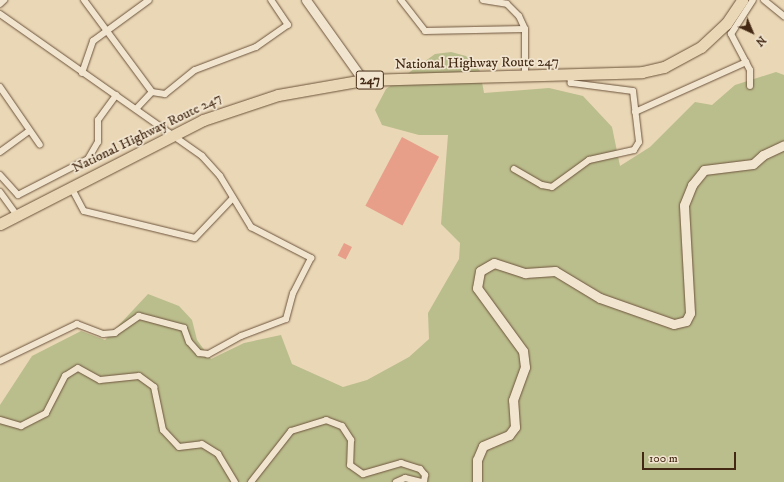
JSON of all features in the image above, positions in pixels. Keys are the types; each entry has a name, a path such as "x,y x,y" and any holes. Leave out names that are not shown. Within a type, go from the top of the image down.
{"highway":[{"name":"National Highway Route 247","path":"0,224 171,136 231,109 278,95 363,80 570,76 642,72 664,67 701,47 726,24 742,0"}],"street":[{"path":"0,4 4,0"},
{"path":"84,0 152,92 165,94 194,70 256,47 288,24 271,0"},
{"path":"82,73 94,41 149,0"},
{"path":"306,0 363,80"},
{"path":"400,0 425,31 525,29"},
{"path":"483,0 507,4 519,16 525,29 525,77"},
{"path":"750,86 746,62 731,34 752,0"},
{"path":"764,0 784,16"},
{"path":"0,14 82,73 136,109 171,136 202,156 233,198 251,227 261,235 311,258 292,293 286,319 240,336 208,354 199,353 189,342 184,328 139,316 115,333 103,334 77,324 0,361"},
{"path":"635,112 746,62"},
{"path":"514,169 542,186 552,186 589,160 634,150 639,142 632,91 571,83 570,76"},
{"path":"0,87 40,145"},
{"path":"136,109 152,92"},
{"path":"0,175 18,195 88,159 98,142 98,120 116,96"},
{"path":"0,152 29,131"},
{"path":"477,482 477,460 483,446 509,435 514,427 513,400 525,367 523,352 477,288 480,271 494,263 525,273 555,271 600,298 674,324 686,320 690,314 684,205 692,185 704,170 753,164 763,154 784,146"},
{"path":"71,187 84,211 195,238 233,198"},
{"path":"0,192 17,215"},
{"path":"0,420 21,426 46,413 65,376 78,368 100,380 139,376 154,387 163,430 180,448 202,444 218,454 235,482"},
{"path":"251,482 291,430 326,420 342,426 351,440 350,465 363,474 401,463 420,470 425,475 423,482 405,478 396,482"}],"green space":[{"path":"451,52 466,56 480,71 484,93 549,88 583,96 612,127 620,166 650,147 695,102 712,105 735,85 776,72 784,75 784,482 0,482 0,405 32,356 81,331 105,340 148,294 179,306 192,320 197,340 211,359 244,343 281,335 292,364 343,387 367,380 409,357 429,339 428,313 459,259 460,243 441,224 448,135 419,135 382,125 375,110 386,89 435,54"}],"building":[{"path":"402,137 439,157 402,226 365,206"},
{"path":"344,243 352,247 346,260 338,255"}]}
